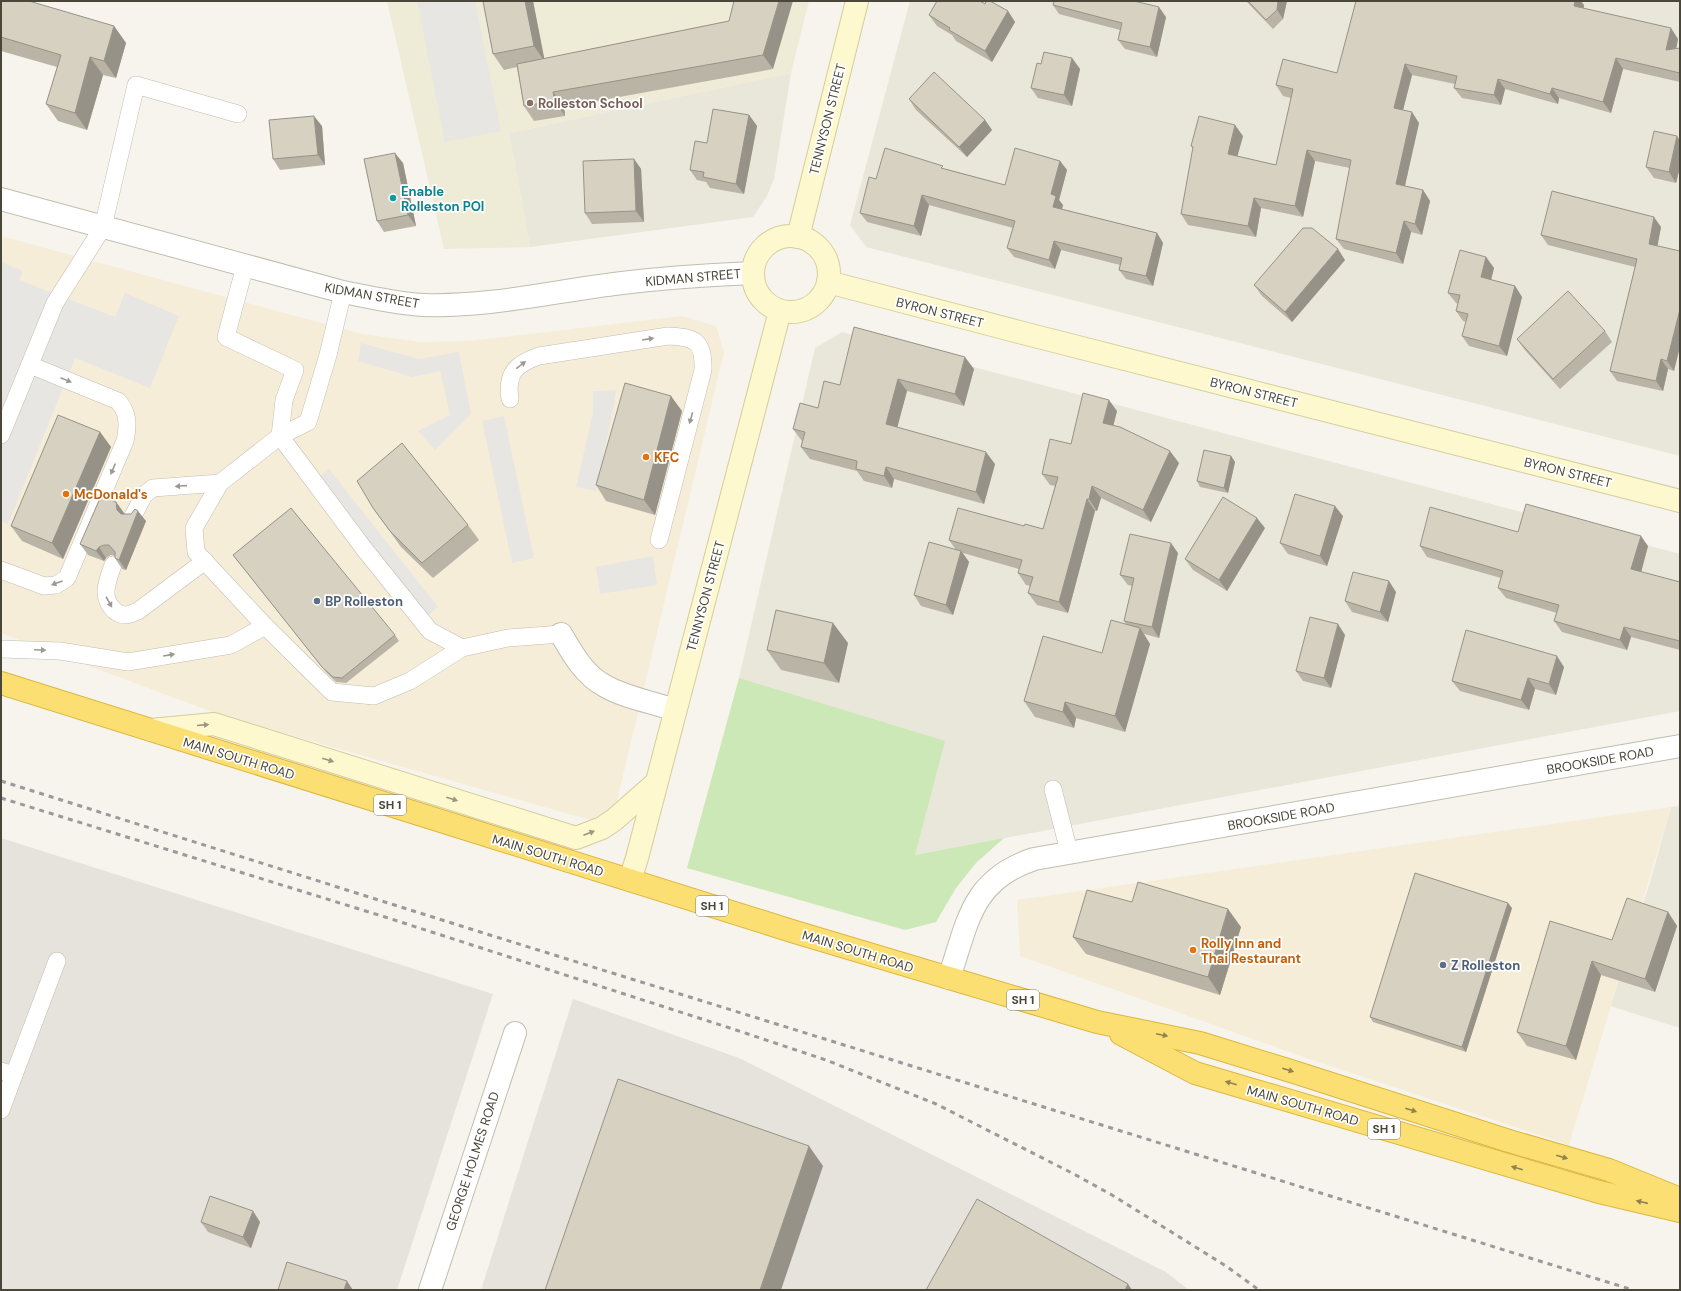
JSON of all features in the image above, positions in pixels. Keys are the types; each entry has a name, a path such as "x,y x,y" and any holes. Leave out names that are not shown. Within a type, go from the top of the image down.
{"highway":[{"name":"MAIN SOUTH ROAD","path":"1,683 630,880 949,978 1097,1022 1200,1043 1509,1141 1609,1170 1680,1199"},
{"name":"MAIN SOUTH ROAD","path":"1097,1022 1194,1073 1599,1192 1680,1212"}],"street":[{"name":"TENNYSON STREET","path":"798,237 857,1"},
{"name":"KIDMAN STREET","path":"1,199 103,228 343,292 423,305 469,304 515,300 614,284 753,273"},
{"path":"785,237 798,237 810,241 819,248 826,258 828,282 824,294 816,303 804,310 792,312 780,310 768,305 760,296 755,285 753,273 756,260 763,248 773,240 785,237"},
{"name":"BYRON STREET","path":"828,282 1680,501"},
{"name":"TENNYSON STREET","path":"630,880 676,710 780,310"},
{"path":"561,634 574,656 588,673 603,685 625,695 676,710"},
{"path":"151,730 214,724 576,838 602,828 614,820 656,783"},
{"name":"BROOKSIDE ROAD","path":"949,978 974,907 988,886 1007,870 1018,864 1034,859 1069,852 1680,746"},
{"name":"GEORGE HOLMES ROAD","path":"430,1290 515,1033"}],"lane":[{"path":"1,435 55,303 103,228 136,85 238,114"},
{"path":"245,266 226,337 295,370 284,400 280,436 366,550 430,631 462,648"},
{"path":"343,292 328,356 308,422 280,436 220,483 194,528 196,552 265,626 332,692 374,696 410,680 462,648 508,638 561,634"},
{"path":"510,399 508,387 510,376 517,367 526,361 539,356 668,336 684,336 697,342 704,354 703,370 659,540"},
{"path":"1,570 44,586 56,584 67,578 125,441 127,429 127,418 124,408 118,401 30,365"},
{"path":"133,516 144,495 153,488 220,483"},
{"path":"113,565 106,589 106,596 110,605 117,613 127,615 138,611 204,561"},
{"path":"1,649 60,651 128,662 231,645 265,626"},
{"path":"1053,789 1069,852"},
{"path":"1,1110 8,1073 57,961"}],"shaded area":[{"name":"Rolleston School","path":"387,1 809,1 791,73 509,133 530,247 444,249"},
{"path":"417,1 475,1 501,131 445,142"},
{"path":"910,1 1680,1 1680,456 866,247 850,225"},
{"path":"791,73 774,179 767,196 753,217 530,247 509,133"},
{"path":"1,236 362,334 420,342 469,341 682,316 716,326 724,352 611,826 223,716 1,633"},
{"path":"1,262 23,271 19,280 115,317 125,293 179,316 150,388 75,358 8,524 1,521"},
{"path":"842,332 1680,554 1680,711 915,855 739,678 815,348"},
{"path":"361,343 419,359 459,352 471,414 435,450 418,431 450,415 440,371 412,377 358,361"},
{"path":"616,390 596,491 576,487 593,413 593,391"},
{"path":"504,416 534,558 512,563 482,421"},
{"path":"329,469 438,607 423,619 313,483"},
{"path":"653,556 657,585 600,594 596,567"},
{"path":"1680,806 1680,1028 1610,1006 1651,879 1671,807"},
{"path":"1671,807 1569,1145 1309,1059 1020,956 1017,900"},
{"path":"1,838 493,994 397,1290 1,1290"},
{"path":"573,999 739,1058 1166,1272 1189,1290 481,1290"}],"green space":[{"path":"739,678 945,741 915,855 1004,838 976,863 956,888 936,922 905,930 687,868"}],"building":[{"path":"1,1 29,1 114,26 104,61 90,57 75,113 46,104 61,55 1,37"},
{"path":"483,1 525,1 534,46 493,54"},
{"path":"734,1 779,1 763,55 553,92 555,101 524,106 517,64 729,21"},
{"path":"937,1 980,1 985,4 986,1 990,1 1008,11 985,51 949,30 950,28 929,15"},
{"path":"1054,1 1134,1 1159,7 1150,47 1118,40 1122,23 1053,5"},
{"path":"1248,1 1278,1 1277,10 1266,20"},
{"path":"1356,1 1575,1 1574,6 1671,28 1666,50 1680,48 1680,73 1616,58 1603,102 1552,88 1550,94 1498,79 1494,95 1454,88 1457,76 1405,64 1394,108 1412,112 1396,184 1423,190 1415,224 1404,221 1396,253 1336,239 1351,160 1307,150 1295,206 1254,198 1248,226 1181,214 1193,147 1191,146 1199,116 1235,125 1228,154 1276,165 1293,89 1276,85 1283,59 1337,73"},
{"path":"1044,52 1072,58 1064,95 1031,88 1037,63 1041,64"},
{"path":"934,72 985,120 959,147 909,99"},
{"path":"713,109 749,115 736,184 703,177 704,172 690,170 695,141 707,143"},
{"path":"314,116 318,155 273,159 269,120"},
{"path":"1654,131 1677,136 1669,172 1646,167"},
{"path":"885,148 943,166 941,168 1005,185 1015,148 1060,161 1051,194 1056,196 1053,207 1157,233 1146,276 1119,270 1122,258 1054,241 1049,260 1007,248 1015,221 922,195 914,226 860,213 869,177 876,179"},
{"name":"Enable Rolleston POI","path":"395,153 408,215 377,221 364,159"},
{"path":"634,159 636,211 585,213 583,161"},
{"path":"1552,191 1654,217 1649,244 1680,251 1680,309 1667,361 1661,359 1656,381 1610,371 1637,259 1541,235"},
{"path":"1303,228 1312,228 1338,249 1285,312 1254,285"},
{"path":"1460,250 1486,257 1481,277 1515,286 1499,346 1462,336 1468,314 1456,311 1460,295 1448,293"},
{"path":"1568,291 1605,331 1553,379 1517,339"},
{"path":"854,327 965,357 955,394 898,379 886,424 986,452 976,492 886,467 884,476 856,469 857,461 801,447 805,432 793,429 800,403 818,408 824,381 840,385"},
{"name":"KFC","path":"625,383 671,396 644,500 596,485"},
{"path":"1083,393 1109,400 1103,423 1120,427 1170,451 1143,510 1092,486 1089,499 1087,499 1059,602 1028,593 1033,577 1018,573 1022,560 949,540 958,508 1024,526 1025,524 1043,529 1058,477 1042,474 1050,439 1071,444"},
{"path":"58,415 100,432 52,543 11,526"},
{"path":"402,443 468,525 422,563 390,531 373,508 357,481"},
{"path":"1204,450 1231,456 1224,488 1197,481"},
{"path":"1295,494 1335,506 1320,556 1280,543"},
{"path":"101,496 116,502 117,510 121,514 131,514 135,509 138,511 119,560 115,558 115,552 109,545 99,547 96,551 80,544"},
{"path":"1223,497 1257,518 1219,580 1185,559"},
{"path":"1526,504 1641,536 1631,569 1680,582 1680,641 1624,627 1620,640 1554,621 1559,605 1498,588 1503,571 1420,546 1430,507 1518,532"},
{"name":"BP Rolleston","path":"291,508 395,635 342,678 333,677 322,667 233,555"},
{"path":"1130,534 1171,543 1152,627 1124,621 1134,578 1120,575"},
{"path":"929,542 961,551 946,605 914,595"},
{"path":"1353,572 1389,581 1380,612 1345,601"},
{"path":"776,610 833,623 824,663 767,650"},
{"path":"1310,617 1338,624 1324,678 1296,671"},
{"path":"1111,620 1140,628 1115,716 1065,702 1063,712 1024,701 1043,636 1102,653"},
{"path":"1466,630 1557,656 1549,684 1528,678 1521,700 1452,681"},
{"name":"Z Rolleston","path":"1415,873 1508,903 1462,1047 1370,1017"},
{"path":"1138,882 1228,909 1208,977 1073,937 1087,890 1132,902"},
{"path":"1627,898 1668,912 1645,979 1592,961 1566,1046 1517,1032 1550,921 1612,940"},
{"path":"618,1079 809,1146 760,1290 545,1290"},
{"path":"210,1196 253,1211 243,1237 201,1222"},
{"path":"977,1199 1128,1284 1125,1290 926,1290"},
{"path":"287,1262 347,1281 344,1290 278,1290"}],"railway":[{"path":"1,781 477,931 1633,1290"},
{"path":"1,798 385,917 826,1060 936,1104 1072,1173 1112,1195 1226,1266 1259,1290"}],"place":[{"name":"Rolleston School","path":"530,103"},
{"name":"Enable Rolleston POI","path":"393,198"},
{"name":"KFC","path":"646,457"},
{"name":"McDonald's","path":"66,494"},
{"name":"BP Rolleston","path":"317,601"},
{"name":"Rolly Inn and Thai Restaurant","path":"1193,950"},
{"name":"Z Rolleston","path":"1443,965"}]}
